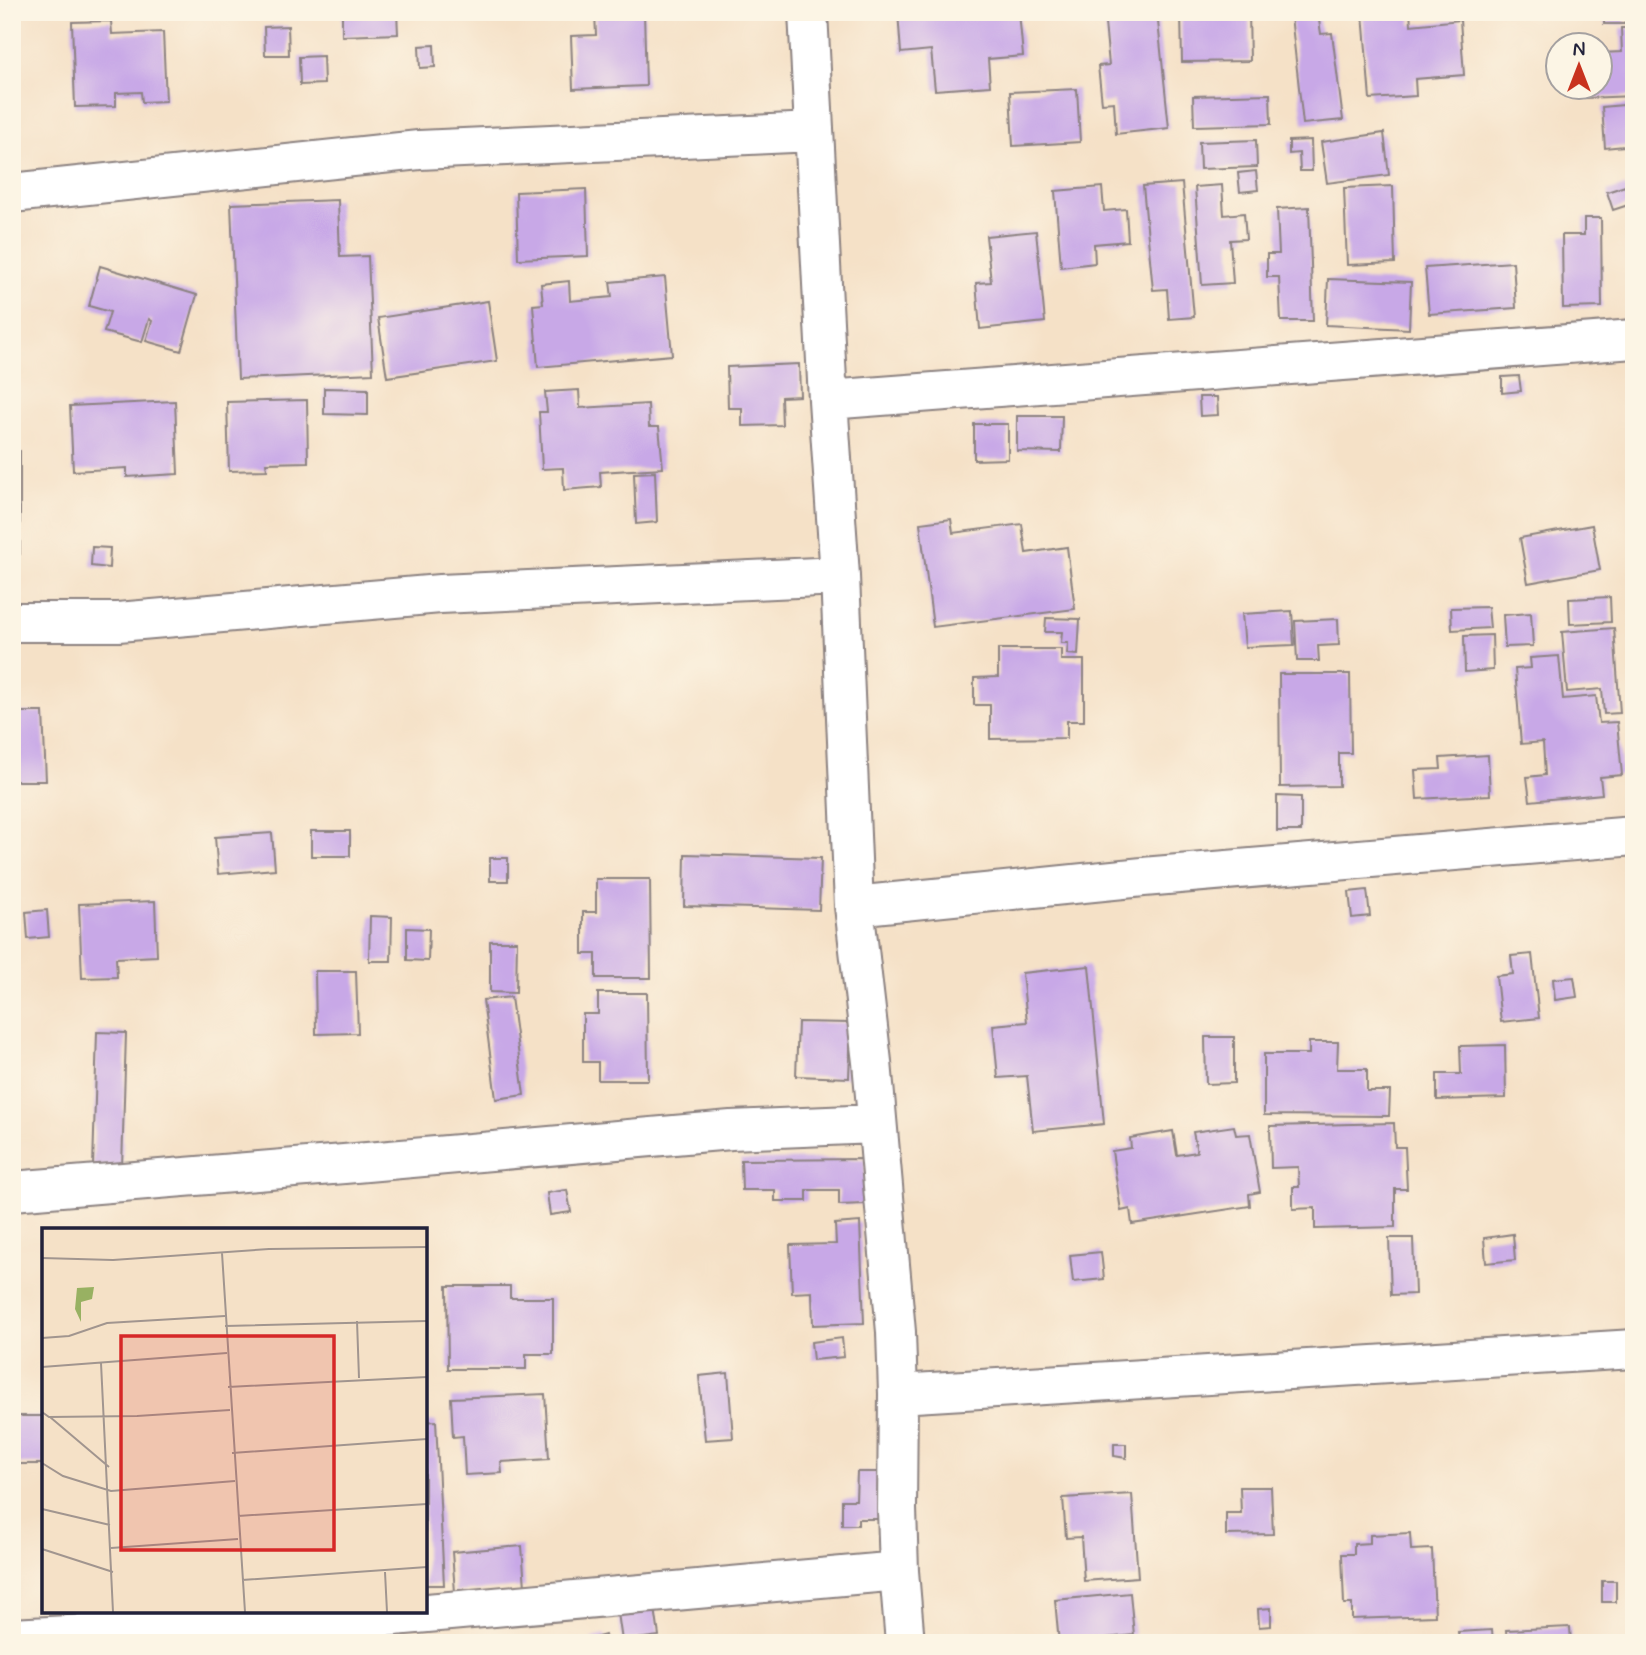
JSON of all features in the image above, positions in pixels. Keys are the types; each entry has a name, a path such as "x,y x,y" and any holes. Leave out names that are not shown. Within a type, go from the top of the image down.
{"street":[{"path":"808,12 828,400 841,576 854,906 872,1062 896,1332 899,1571 905,1643"},
{"path":"12,193 419,149 814,132"},
{"path":"828,400 1634,339"},
{"path":"12,622 118,622 440,594 841,576"},
{"path":"854,906 1143,877 1634,836"},
{"path":"12,1191 731,1130 876,1124"},
{"path":"898,1394 1634,1349"},
{"path":"12,1638 349,1620 899,1571"}],"building":[{"path":"342,12 397,12 398,34 342,36"},
{"path":"644,12 646,86 573,89 571,36 596,35 595,13"},
{"path":"898,12 1019,12 1023,56 988,59 990,86 935,90 931,50 901,53"},
{"path":"1104,12 1157,12 1169,128 1116,134 1114,102 1102,103 1098,66 1109,65"},
{"path":"1181,12 1249,12 1250,61 1182,62"},
{"path":"1410,12 1411,25 1460,20 1464,75 1415,79 1416,96 1370,99 1363,14"},
{"path":"1604,12 1625,12 1625,24 1604,24"},
{"path":"1318,13 1321,34 1332,33 1343,120 1303,124 1291,16"},
{"path":"111,21 112,34 163,32 166,101 142,102 141,92 116,93 116,106 75,107 72,22"},
{"path":"288,26 289,55 265,55 264,27"},
{"path":"1621,28 1634,28 1634,96 1614,97 1614,52 1622,52"},
{"path":"434,45 435,67 420,68 419,46"},
{"path":"323,56 324,84 300,85 299,57"},
{"path":"1077,89 1080,142 1013,146 1010,92"},
{"path":"1270,94 1271,124 1194,126 1193,96"},
{"path":"1634,104 1634,145 1605,148 1602,107"},
{"path":"1384,133 1389,175 1327,183 1321,142"},
{"path":"1256,140 1257,167 1200,169 1199,142"},
{"path":"1311,140 1312,171 1300,171 1299,153 1289,154 1289,141"},
{"path":"1256,171 1258,190 1240,192 1238,173"},
{"path":"1182,183 1194,317 1169,319 1167,289 1153,290 1143,186"},
{"path":"1222,185 1224,215 1244,213 1246,239 1230,240 1233,283 1202,285 1195,187"},
{"path":"1393,186 1395,263 1347,265 1344,188"},
{"path":"1625,186 1631,204 1613,210 1607,192"},
{"path":"1102,187 1104,211 1126,209 1128,241 1094,244 1095,263 1061,267 1055,191"},
{"path":"586,189 588,256 518,259 516,192"},
{"path":"338,200 340,257 368,256 373,373 238,379 231,204"},
{"path":"1309,207 1313,321 1281,321 1279,277 1267,277 1267,254 1279,254 1277,209"},
{"path":"1584,218 1601,218 1602,307 1563,308 1562,235 1584,235"},
{"path":"1036,231 1045,322 980,329 976,283 991,282 986,236"},
{"path":"1513,262 1516,308 1429,314 1425,268"},
{"path":"16,265 18,323 12,323 12,266"},
{"path":"100,266 197,295 181,351 146,341 152,321 149,319 142,342 104,332 110,312 89,306"},
{"path":"665,277 672,355 538,367 533,305 543,304 541,284 569,281 570,301 612,297 610,282"},
{"path":"1328,279 1411,282 1409,329 1326,325"},
{"path":"488,301 497,361 387,377 378,318"},
{"path":"799,364 800,396 781,397 782,425 742,426 742,408 728,408 727,367"},
{"path":"1519,376 1521,391 1502,393 1502,377"},
{"path":"324,388 368,389 368,415 324,414"},
{"path":"579,390 580,408 648,404 649,427 659,427 663,468 600,472 601,487 564,490 563,468 542,469 539,412 547,412 545,392"},
{"path":"1199,397 1217,397 1218,415 1200,416"},
{"path":"307,400 308,462 266,463 267,470 229,471 227,402"},
{"path":"175,401 178,474 127,477 127,468 73,471 70,406"},
{"path":"1017,416 1062,416 1061,452 1017,451"},
{"path":"974,424 1008,424 1008,459 974,460"},
{"path":"12,451 20,451 20,554 12,554"},
{"path":"655,472 657,522 636,524 634,473"},
{"path":"951,519 953,533 1022,524 1026,553 1067,547 1075,609 933,627 920,523"},
{"path":"1592,525 1600,570 1528,583 1520,538"},
{"path":"92,547 110,548 109,568 91,566"},
{"path":"1610,597 1611,622 1570,624 1569,599"},
{"path":"1488,607 1490,628 1452,630 1451,608"},
{"path":"1292,611 1294,645 1245,647 1242,614"},
{"path":"1531,613 1533,646 1505,647 1503,615"},
{"path":"1046,618 1080,619 1078,655 1067,654 1068,643 1061,643 1062,632 1045,632"},
{"path":"1338,619 1339,645 1318,646 1319,661 1297,661 1295,621"},
{"path":"1614,628 1620,713 1604,714 1602,689 1567,692 1562,632"},
{"path":"1492,635 1493,670 1465,672 1464,636"},
{"path":"998,649 1061,649 1061,660 1084,660 1084,721 1067,721 1067,738 990,739 990,705 974,705 974,678 998,677"},
{"path":"1559,656 1563,699 1596,696 1599,723 1617,722 1622,775 1600,777 1602,794 1530,801 1527,777 1545,775 1543,742 1521,744 1515,669 1531,668 1530,658"},
{"path":"1279,674 1350,674 1351,753 1339,753 1339,786 1280,787"},
{"path":"12,712 43,712 46,781 12,781"},
{"path":"1488,755 1490,795 1417,799 1415,770 1441,769 1440,758"},
{"path":"1277,796 1301,797 1301,831 1277,831"},
{"path":"311,831 350,831 350,856 311,856"},
{"path":"272,833 275,869 218,874 215,837"},
{"path":"685,854 821,858 819,910 684,906"},
{"path":"490,858 508,858 508,881 490,881"},
{"path":"596,879 650,879 651,978 596,978 596,954 583,954 583,912 596,912"},
{"path":"1367,890 1370,916 1352,918 1349,892"},
{"path":"155,901 157,956 116,958 117,977 82,978 79,904"},
{"path":"47,910 49,937 28,939 26,912"},
{"path":"370,916 392,917 391,961 369,961"},
{"path":"407,928 429,929 428,961 407,960"},
{"path":"490,941 517,941 516,993 490,992"},
{"path":"1532,954 1539,1018 1501,1022 1496,976 1513,974 1511,956"},
{"path":"1089,966 1104,1124 1033,1131 1027,1076 998,1078 993,1025 1027,1022 1022,973"},
{"path":"315,971 356,971 358,1033 316,1034"},
{"path":"1574,977 1577,997 1555,1000 1553,979"},
{"path":"598,993 647,993 648,1080 598,1080 598,1062 583,1062 583,1014 598,1014"},
{"path":"511,997 524,1095 496,1099 483,1000"},
{"path":"798,1022 851,1023 849,1078 796,1076"},
{"path":"97,1032 126,1033 122,1168 93,1167"},
{"path":"1205,1037 1234,1037 1234,1083 1206,1084"},
{"path":"1309,1042 1338,1042 1337,1069 1367,1069 1367,1091 1390,1091 1389,1116 1264,1115 1264,1054 1309,1054"},
{"path":"1505,1045 1506,1098 1437,1100 1437,1074 1461,1074 1460,1046"},
{"path":"1394,1123 1395,1147 1405,1147 1407,1189 1395,1189 1395,1227 1315,1229 1315,1208 1293,1209 1293,1187 1299,1187 1298,1167 1271,1168 1270,1126"},
{"path":"1234,1126 1236,1135 1250,1134 1260,1192 1249,1194 1250,1206 1132,1224 1130,1209 1121,1211 1112,1151 1131,1148 1130,1138 1173,1131 1177,1155 1197,1152 1193,1132"},
{"path":"865,1159 865,1204 839,1205 839,1190 807,1190 807,1201 775,1201 775,1190 742,1190 741,1160"},
{"path":"567,1190 571,1212 550,1215 547,1193"},
{"path":"860,1222 864,1323 813,1325 812,1292 792,1293 790,1245 836,1244 835,1224"},
{"path":"1513,1234 1515,1260 1486,1263 1484,1238"},
{"path":"1389,1238 1413,1238 1415,1294 1391,1295"},
{"path":"1101,1252 1104,1279 1073,1282 1070,1255"},
{"path":"447,1286 510,1286 510,1298 553,1298 553,1354 526,1354 526,1369 448,1369"},
{"path":"842,1338 844,1357 813,1360 811,1342"},
{"path":"728,1373 733,1438 705,1440 699,1376"},
{"path":"545,1394 549,1459 501,1462 502,1473 465,1475 463,1436 453,1437 451,1398"},
{"path":"12,1416 42,1416 42,1464 12,1464"},
{"path":"436,1421 444,1585 427,1585 427,1422"},
{"path":"1114,1444 1126,1444 1126,1458 1114,1456"},
{"path":"857,1472 883,1472 882,1519 858,1519 858,1525 842,1525 842,1500 856,1500"},
{"path":"1240,1487 1271,1487 1273,1534 1226,1535 1226,1513 1241,1513"},
{"path":"1132,1494 1138,1577 1084,1581 1081,1537 1066,1538 1063,1498"},
{"path":"1410,1533 1411,1550 1432,1549 1435,1616 1352,1619 1352,1604 1344,1604 1342,1554 1354,1554 1354,1544 1370,1543 1370,1535"},
{"path":"522,1546 525,1587 455,1592 452,1552"},
{"path":"1602,1581 1616,1581 1616,1602 1602,1602"},
{"path":"1130,1593 1134,1635 1059,1643 1055,1600"},
{"path":"655,1608 659,1636 622,1641 618,1613"},
{"path":"1271,1608 1271,1626 1259,1627 1258,1609"},
{"path":"1570,1627 1571,1643 1507,1643 1506,1630"},
{"path":"1492,1630 1493,1643 1459,1643 1458,1632"},
{"path":"605,1635 607,1643 592,1643 591,1639"}]}
